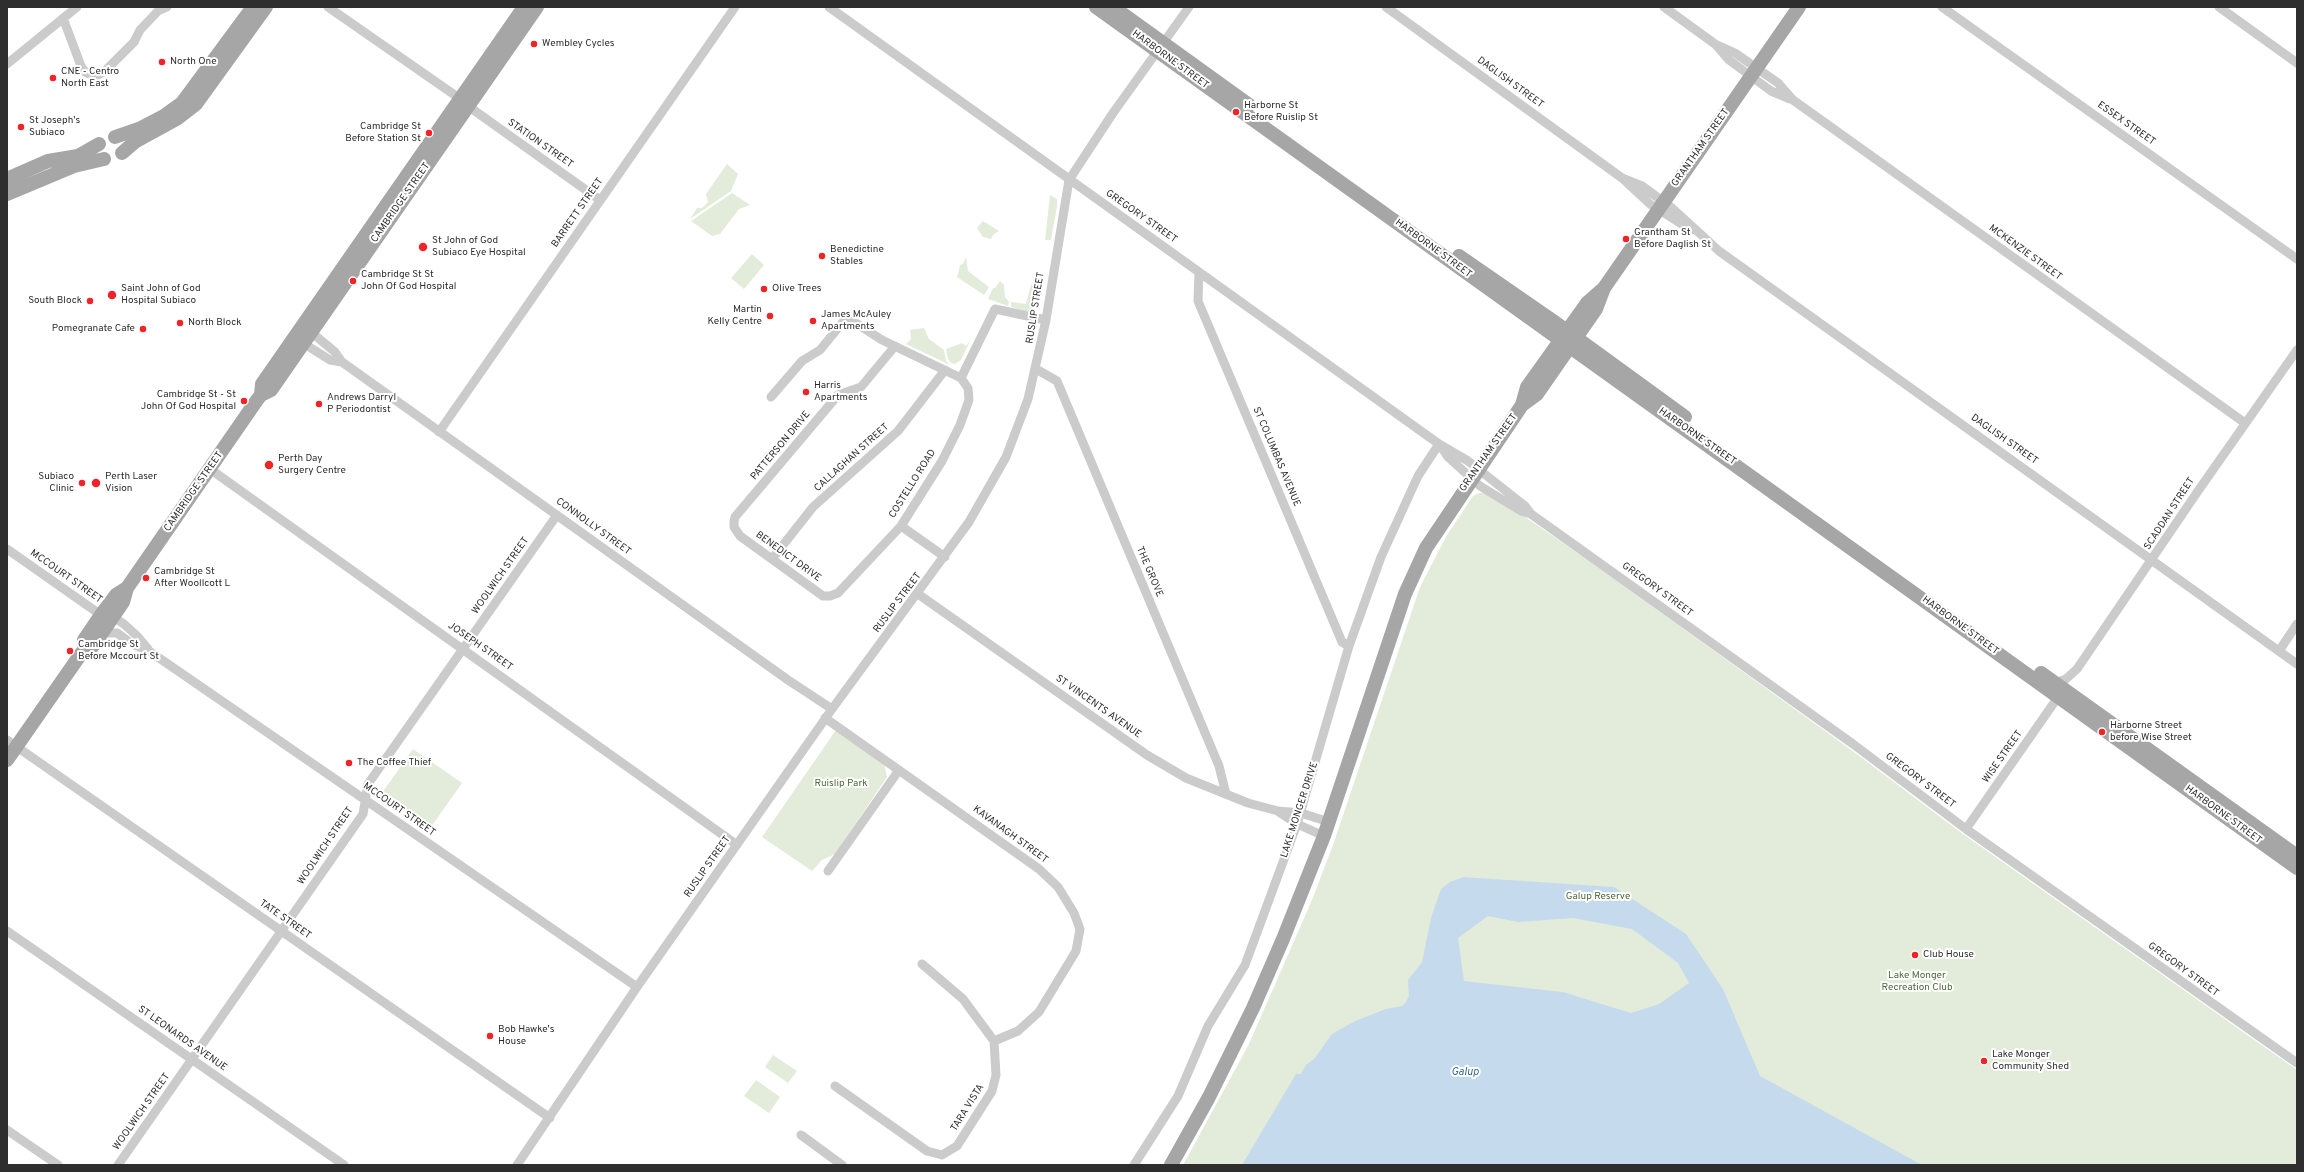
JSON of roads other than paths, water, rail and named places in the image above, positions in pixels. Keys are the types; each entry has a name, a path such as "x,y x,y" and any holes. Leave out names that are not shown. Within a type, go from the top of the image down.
{"main road":[{"path":"7,180 48,161 78,156 99,144 106,137 115,137 141,128 164,116 182,103 253,7"},
{"path":"7,194 74,166 104,159 115,160 136,140 178,118 196,104 266,7"},
{"name":"CAMBRIDGE STREET","path":"7,760 12,744 85,648 93,646 102,633 116,595 127,588 261,395 271,390 464,102 524,7"},
{"name":"CAMBRIDGE STREET","path":"261,395 262,384 464,102 537,7"},
{"name":"HARBORNE STREET","path":"1096,7 1161,47 1340,172 1794,506 2297,868"},
{"name":"HARBORNE STREET","path":"1113,7 1161,47"},
{"name":"GRANTHAM STREET","path":"1329,822 1405,594 1426,548 1456,501 1522,406 1537,394 1569,339 1596,310 1604,288 1799,7"},
{"path":"115,137 122,143 122,153"},
{"path":"99,144 99,152 104,159"},
{"name":"HARBORNE STREET","path":"1569,339 2297,856"},
{"name":"CAMBRIDGE STREET","path":"85,648 84,640 107,616"},
{"path":"1171,1165 1209,1097 1253,1008 1329,822"}],"street":[{"path":"7,64 77,7"},
{"path":"63,18 85,72 91,76 98,75 134,42 140,30 158,11 167,7"},
{"name":"STATION STREET","path":"328,7 464,102 600,200"},
{"name":"BARRETT STREET","path":"439,432 735,7"},
{"name":"GREGORY STREET","path":"829,7 1440,444 1458,454 1475,474 1525,506 1531,514 1853,744 1966,829 2297,1063"},
{"name":"RUSLIP STREET","path":"517,1165 637,987 832,709 970,522 1006,457 1028,399 1046,320 1069,180 1189,7"},
{"name":"DAGLISH STREET","path":"1386,7 1622,178 1642,186 1661,206 1719,251 2153,559 2297,664"},
{"name":"MCKENZIE STREET","path":"1664,7 1716,44 1735,53 1754,72 1778,83 1793,100 2244,423"},
{"name":"ESSEX STREET","path":"1942,7 2297,259"},
{"path":"2219,7 2297,63"},
{"name":"ST COLUMBAS AVENUE","path":"1199,272 1198,301 1342,642 1349,646"},
{"path":"771,397 802,361 820,350 843,322 854,322 895,346 961,378 995,309 1046,320"},
{"name":"CONNOLLY STREET","path":"307,337 335,352 342,362 439,432 788,680 832,709"},
{"name":"CONNOLLY STREET","path":"307,337 330,360 342,362"},
{"name":"PATTERSON DRIVE","path":"740,536 734,527 735,517 838,396 861,387 895,346"},
{"name":"SCADDAN STREET","path":"2055,683 2066,679 2077,669 2244,423 2297,350"},
{"name":"THE GROVE","path":"1036,369 1057,381 1219,766 1226,794"},
{"name":"CALLAGHAN STREET","path":"772,559 814,507 898,432 945,370"},
{"name":"COSTELLO ROAD","path":"823,596 830,596 838,593 902,526 942,461 960,425 969,396 968,388 961,378"},
{"name":"LAKE MONGER DRIVE","path":"1134,1165 1178,1096 1208,1026 1245,965 1301,813 1349,646 1381,557 1418,476 1440,444"},
{"name":"JOSEPH STREET","path":"210,469 737,845"},
{"name":"WOOLWICH STREET","path":"118,1165 363,814 368,784 557,515"},
{"path":"902,526 945,557"},
{"name":"BENEDICT DRIVE","path":"740,536 823,596"},
{"name":"MCCOURT STREET","path":"7,549 137,636 149,651"},
{"name":"ST VINCENTS AVENUE","path":"918,594 1147,755 1186,778 1248,803 1278,811 1301,813 1329,822"},
{"path":"2278,651 2297,624"},
{"name":"MCCOURT STREET","path":"102,633 117,633 132,644 149,651 637,987"},
{"name":"WISE STREET","path":"1966,829 2058,697"},
{"name":"KAVANAGH STREET","path":"826,718 1039,869 1058,887 1079,923 1080,936 1076,951 1039,1012 1018,1030 994,1041"},
{"name":"TATE STREET","path":"12,744 550,1118"},
{"path":"828,871 899,770"},
{"name":"ST VINCENTS AVENUE","path":"1278,811 1297,824 1324,836"},
{"name":"ST LEONARDS AVENUE","path":"7,931 344,1165"},
{"path":"922,964 963,999 994,1041"},
{"name":"TARA VISTA","path":"834,1086 927,1151 938,1155 946,1154 957,1146 992,1092 996,1075 994,1041"},
{"path":"7,1130 58,1165"},
{"path":"801,1135 842,1165"}],"water":[{"name":"Galup","path":"1463,877 1614,887 1686,934 1723,989 1760,1076 1922,1165 1242,1165 1296,1074 1301,1074 1306,1065 1314,1059 1332,1034 1355,1021 1386,1009 1402,1006 1406,1002 1409,996 1408,980 1422,962 1431,918 1441,889 1450,882","holes":["1488,916 1518,922 1573,918 1632,929 1678,963 1689,983 1659,1004 1631,1013 1563,992 1464,981 1458,938"]}],"place":[{"name":"Wembley Cycles","path":"534,44"},
{"name":"North One","path":"162,62"},
{"name":"CNE - Centro North East","path":"53,78"},
{"name":"Harborne St Before Ruislip St","path":"1236,112"},
{"name":"St Joseph's Subiaco","path":"21,127"},
{"name":"Cambridge St Before Station St","path":"429,133"},
{"name":"Grantham St Before Daglish St","path":"1626,239"},
{"name":"St John of God Subiaco Eye Hospital","path":"423,247"},
{"name":"Benedictine Stables","path":"822,256"},
{"name":"Cambridge St St John Of God Hospital","path":"353,281"},
{"name":"Olive Trees","path":"764,289"},
{"name":"Saint John of God Hospital Subiaco","path":"112,295"},
{"name":"South Block","path":"90,301"},
{"name":"Martin Kelly Centre","path":"770,316"},
{"name":"James McAuley Apartments","path":"813,321"},
{"name":"North Block","path":"180,323"},
{"name":"Pomegranate Cafe","path":"143,329"},
{"name":"Harris Apartments","path":"806,392"},
{"name":"Cambridge St - St John Of God Hospital","path":"244,401"},
{"name":"Andrews Darryl P Periodontist","path":"319,404"},
{"name":"Perth Day Surgery Centre","path":"269,465"},
{"name":"Subiaco Clinic","path":"82,483"},
{"name":"Perth Laser Vision","path":"96,483"},
{"name":"Cambridge St After Woollcott L","path":"146,578"},
{"name":"Cambridge St Before Mccourt St","path":"70,651"},
{"name":"Harborne Street before Wise Street","path":"2102,732"},
{"name":"The Coffee Thief","path":"349,763"},
{"name":"Club House","path":"1915,955"},
{"name":"Bob Hawke's House","path":"490,1036"},
{"name":"Lake Monger Community Shed","path":"1984,1061"}],"park label":[{"name":"Ruislip Park","path":"841,784"},
{"name":"Galup Reserve","path":"1598,897"},
{"name":"Lake Monger Recreation Club","path":"1917,982"}]}
